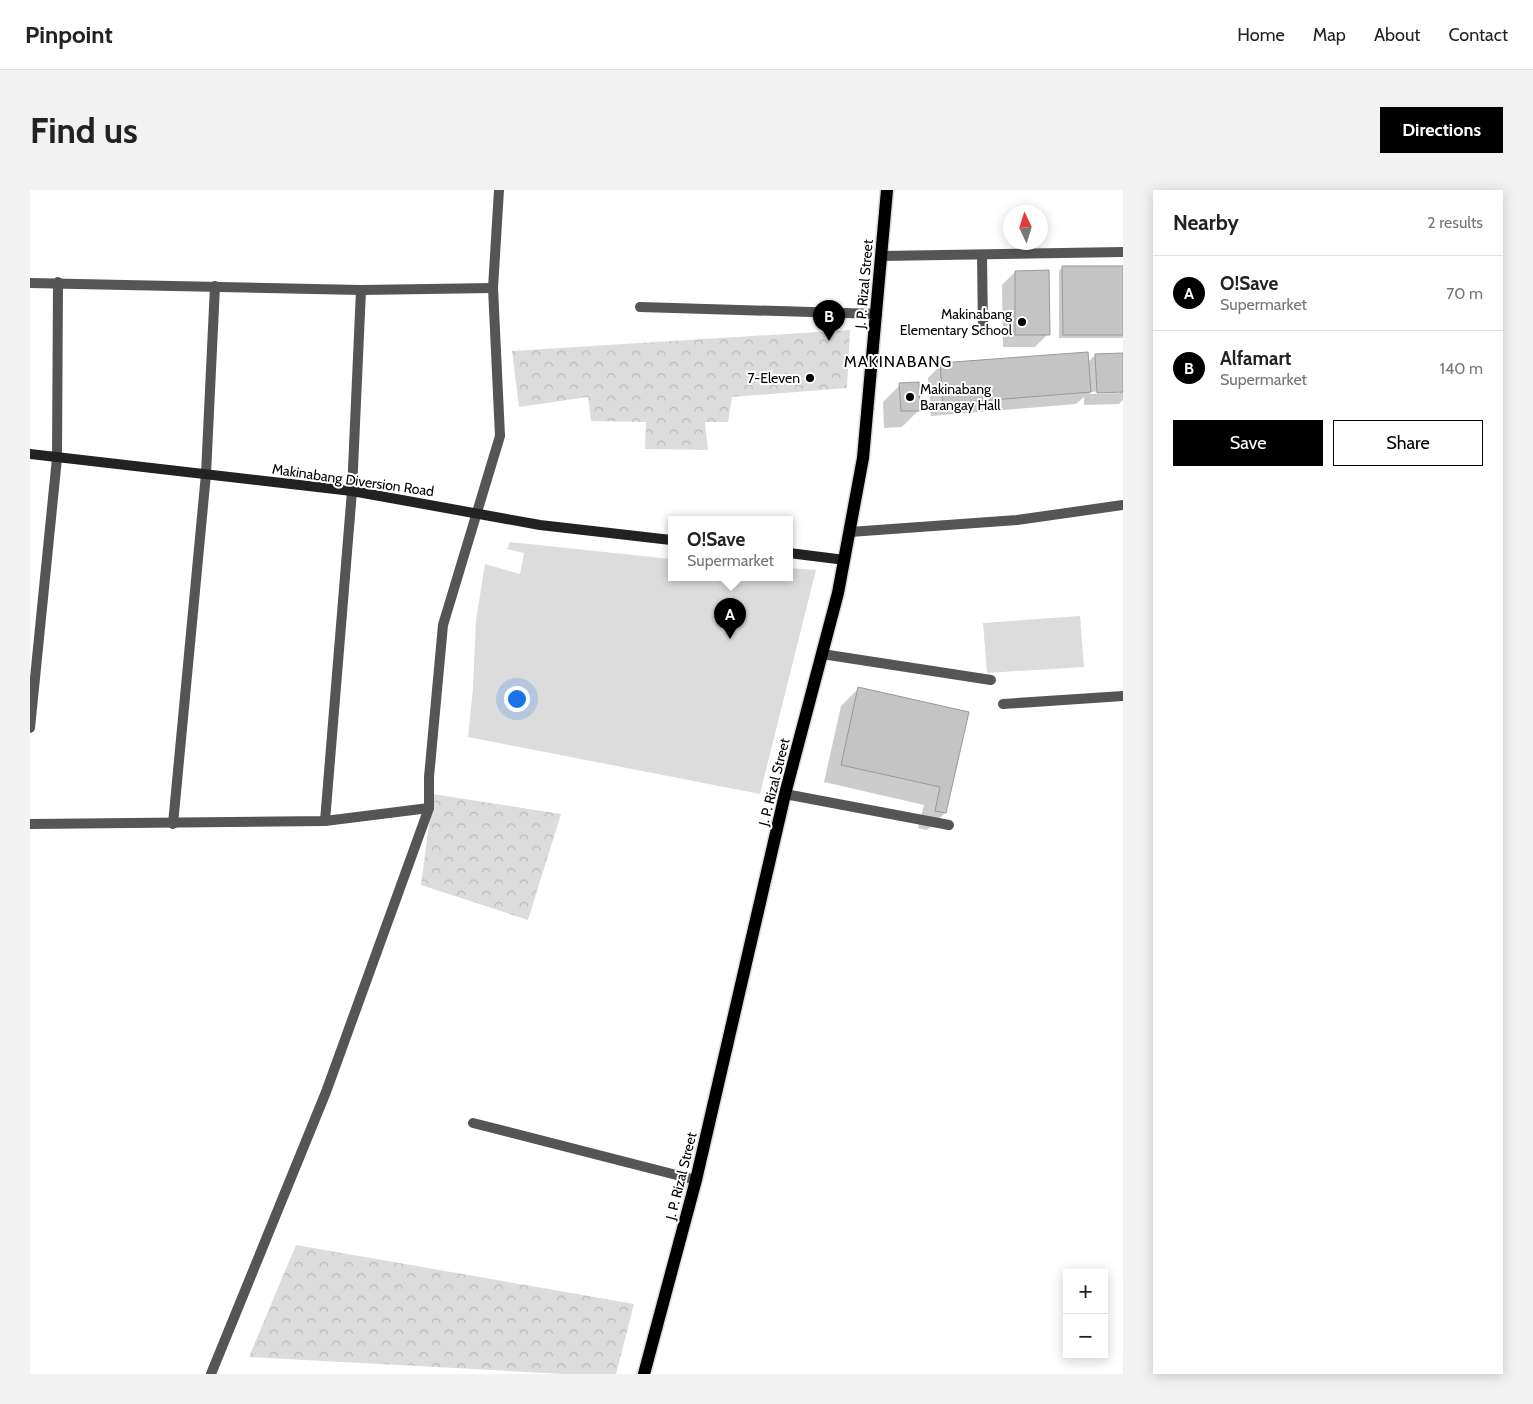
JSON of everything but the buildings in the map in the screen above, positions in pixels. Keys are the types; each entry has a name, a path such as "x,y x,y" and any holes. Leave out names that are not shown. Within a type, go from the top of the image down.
{"main road":[{"name":"J. P. Rizal Street","path":"644,1374 696,1180 786,794 845,560 864,458 887,190"}],"street":[{"path":"212,1374 326,1092 429,808 429,777 444,625 500,436 493,288 499,190"},
{"path":"882,256 1123,252"},
{"path":"982,255 982,330"},
{"path":"30,282 361,290 493,288"},
{"path":"30,728 57,458 58,282"},
{"path":"173,824 206,474 215,286"},
{"path":"325,821 352,491 361,290"},
{"path":"640,307 877,314"},
{"name":"Makinabang Diversion Road","path":"30,454 386,495 540,525 668,540"},
{"path":"850,532 1017,520 1123,506"},
{"path":"793,554 845,560"},
{"path":"822,654 991,680"},
{"path":"1003,704 1123,696"},
{"path":"786,794 949,825"},
{"path":"30,824 325,821 429,808"},
{"path":"473,1123 696,1180"}],"green space":[{"path":"850,330 847,388 732,397 728,422 705,422 708,450 645,449 646,422 591,421 588,397 519,407 512,351"},
{"path":"510,542 668,559 668,581 793,581 793,568 816,570 760,794 468,737 473,688 476,620 485,564 520,574 524,553 507,549"},
{"path":"1080,616 1084,667 987,673 983,623"},
{"path":"433,794 561,814 528,920 421,885"},
{"path":"296,1245 634,1304 616,1374 564,1374 249,1357"}],"place":[{"name":"Makinabang Elementary School","path":"1022,322"},
{"name":"Alfamart","path":"829,341"},
{"name":"7-Eleven","path":"810,378"},
{"name":"Makinabang Barangay Hall","path":"910,397"},
{"name":"O!Save","path":"730,639"}],"district":[{"name":"MAKINABANG","path":"898,361"}]}
